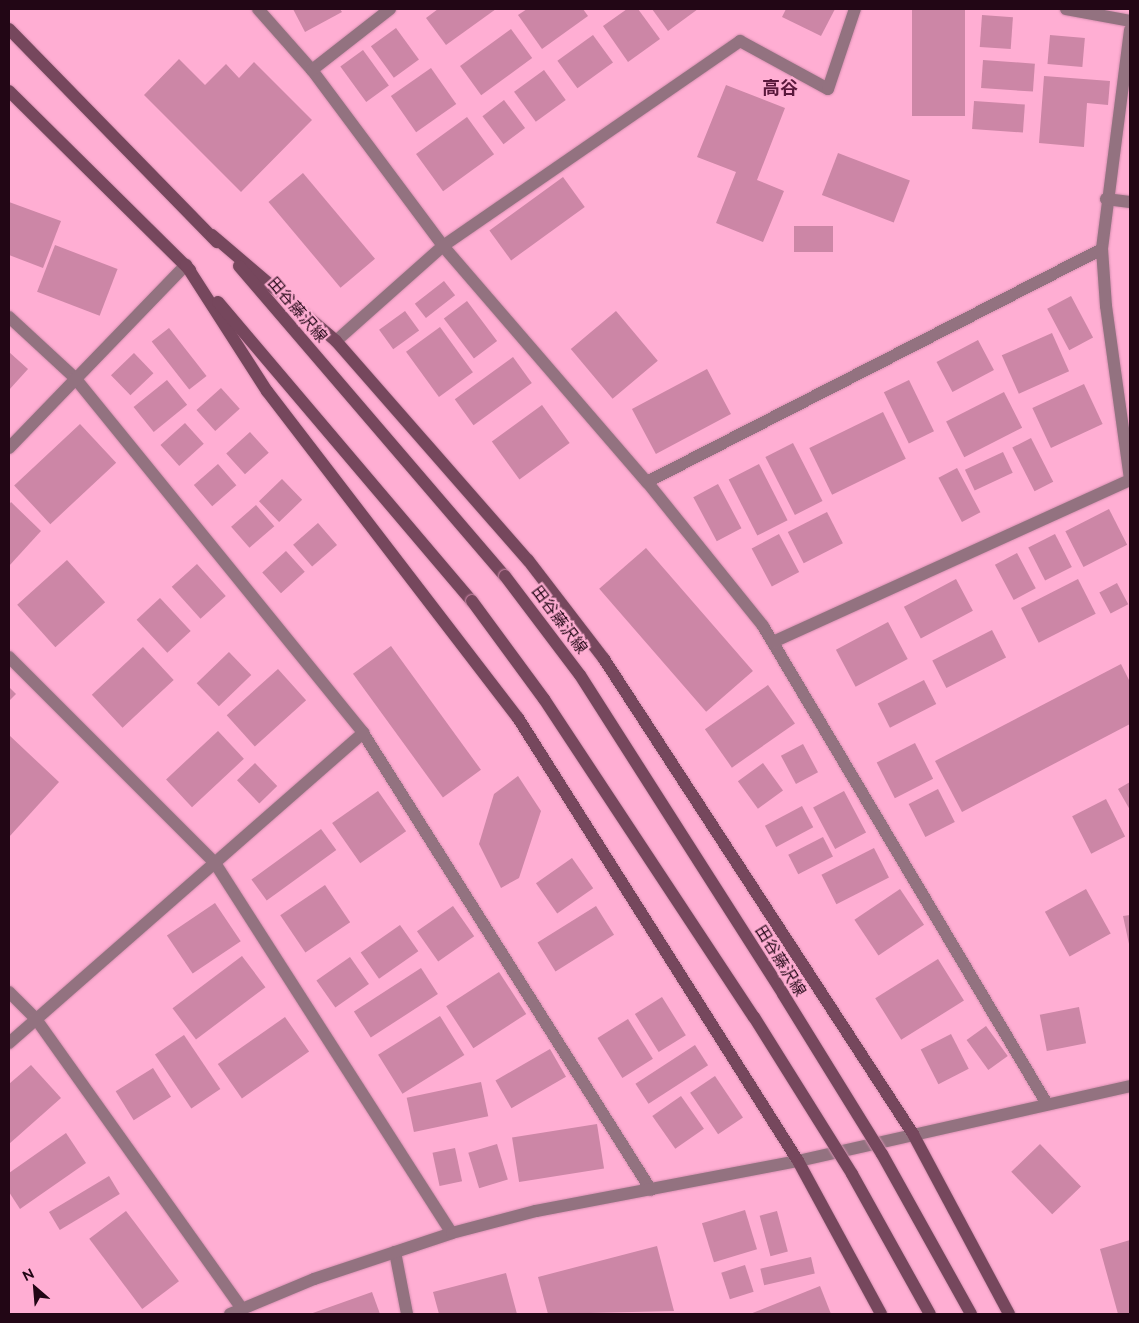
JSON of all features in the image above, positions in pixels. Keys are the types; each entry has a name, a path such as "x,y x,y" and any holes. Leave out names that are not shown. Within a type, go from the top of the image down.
{"main road":[{"name":"田谷藤沢線","path":"9,29 212,235 505,576 580,675 882,1154 971,1314"},
{"path":"9,91 186,265 472,601 544,699 754,1017 852,1174 930,1314"},
{"path":"212,235 336,341 528,560 604,659 913,1134 1009,1314"},
{"path":"186,265 267,391 518,718 798,1161 881,1314"}],"street":[{"path":"258,9 312,70 443,246 647,482 773,642 1047,1104"},
{"path":"312,70 390,9"},
{"path":"336,341 443,246 740,41 828,89 855,9"},
{"path":"1066,9 1130,21"},
{"path":"773,642 1130,479 1106,306 1102,249 1106,199 1130,30"},
{"path":"1106,199 1130,202"},
{"path":"647,482 1102,249"},
{"path":"9,448 186,265"},
{"path":"9,317 75,378 363,733 651,1190"},
{"path":"9,657 215,863 452,1233"},
{"path":"9,1043 363,733"},
{"path":"9,992 36,1019 242,1309"},
{"path":"230,1314 395,1252 452,1233 536,1211 798,1161 1130,1086"},
{"path":"395,1252 407,1314"}],"building":[{"path":"293,9 340,9 342,12 305,32"},
{"path":"438,9 496,9 446,45 426,18"},
{"path":"527,9 583,9 588,16 542,49 518,15"},
{"path":"627,9 638,9 660,39 628,62 603,26"},
{"path":"652,9 698,9 668,31"},
{"path":"786,9 835,9 821,36 782,17"},
{"path":"912,9 965,9 965,116 912,116"},
{"path":"982,15 1013,17 1011,49 980,47"},
{"path":"396,28 419,60 394,78 371,46"},
{"path":"511,29 532,58 481,95 460,66"},
{"path":"593,35 613,63 577,88 557,61"},
{"path":"1050,35 1085,38 1082,67 1047,64"},
{"path":"363,50 389,86 366,102 340,66"},
{"path":"179,59 205,85 226,64 239,78 254,62 312,120 241,192 144,95"},
{"path":"983,60 1035,64 1033,92 981,88"},
{"path":"431,68 456,104 416,132 391,96"},
{"path":"544,70 566,100 536,122 514,92"},
{"path":"1044,76 1110,81 1108,105 1087,103 1084,147 1039,143"},
{"path":"726,85 785,108 757,180 784,191 763,242 716,223 736,172 697,157"},
{"path":"504,100 525,128 504,144 482,116"},
{"path":"974,101 1025,105 1023,132 972,129"},
{"path":"467,117 494,154 443,191 416,154"},
{"path":"838,153 910,181 894,223 822,195"},
{"path":"303,173 375,259 341,288 269,202"},
{"path":"563,177 585,207 511,260 489,230"},
{"path":"9,202 61,221 43,268 9,255"},
{"path":"794,226 833,226 833,252 794,252"},
{"path":"55,245 118,269 100,316 37,292"},
{"path":"444,281 455,295 426,318 415,304"},
{"path":"1071,296 1093,337 1069,350 1047,309"},
{"path":"467,301 497,341 474,358 444,318"},
{"path":"405,311 419,330 393,349 379,330"},
{"path":"616,311 658,361 613,399 571,349"},
{"path":"440,327 473,372 439,397 406,352"},
{"path":"169,328 207,376 189,390 152,342"},
{"path":"1052,333 1069,371 1019,394 1002,355"},
{"path":"978,340 994,370 952,392 937,362"},
{"path":"9,352 28,369 9,390"},
{"path":"134,353 153,373 130,395 111,375"},
{"path":"513,357 532,383 474,425 455,399"},
{"path":"707,369 731,414 656,454 632,409"},
{"path":"167,380 187,405 154,432 134,407"},
{"path":"909,380 934,431 909,444 884,392"},
{"path":"1084,384 1103,424 1051,448 1032,408"},
{"path":"221,388 240,409 215,431 196,410"},
{"path":"1004,392 1022,428 964,457 946,422"},
{"path":"542,405 570,443 519,479 492,441"},
{"path":"883,412 906,459 832,495 809,448"},
{"path":"185,423 204,444 179,466 160,445"},
{"path":"80,424 116,463 50,524 14,485"},
{"path":"250,432 269,453 245,474 226,453"},
{"path":"1031,438 1053,482 1035,491 1012,448"},
{"path":"793,443 823,501 795,515 765,457"},
{"path":"1003,452 1013,473 975,491 965,470"},
{"path":"218,464 236,485 212,506 194,485"},
{"path":"759,464 788,520 757,536 729,479"},
{"path":"957,468 980,512 962,522 938,478"},
{"path":"282,479 302,500 279,522 259,501"},
{"path":"718,484 741,528 717,541 693,497"},
{"path":"11,502 41,531 9,566 9,505"},
{"path":"256,505 274,526 249,548 231,527"},
{"path":"1109,509 1127,545 1084,567 1065,531"},
{"path":"827,512 843,543 804,563 788,532"},
{"path":"318,523 337,545 312,567 293,545"},
{"path":"779,534 799,572 772,587 752,549"},
{"path":"1055,534 1072,567 1045,581 1028,548"},
{"path":"646,548 753,671 706,712 599,589"},
{"path":"286,551 305,572 281,593 262,572"},
{"path":"1017,553 1036,588 1014,600 995,565"},
{"path":"67,560 105,602 55,647 17,605"},
{"path":"197,564 226,596 201,619 172,587"},
{"path":"956,579 973,611 921,638 904,607"},
{"path":"1078,579 1096,614 1039,643 1021,608"},
{"path":"1117,583 1128,604 1111,614 1099,592"},
{"path":"160,598 191,631 167,653 137,620"},
{"path":"888,622 908,659 856,687 836,650"},
{"path":"992,630 1006,658 946,688 932,660"},
{"path":"391,646 481,770 443,797 353,674"},
{"path":"143,647 174,680 122,728 92,695"},
{"path":"229,652 251,675 219,706 197,683"},
{"path":"1121,664 1130,682 1130,724 962,812 935,761"},
{"path":"278,669 306,700 255,746 227,715"},
{"path":"924,680 936,704 890,728 878,704"},
{"path":"768,685 795,724 732,768 705,729"},
{"path":"9,687 16,694 9,701"},
{"path":"218,731 244,759 192,807 166,779"},
{"path":"9,735 59,782 9,837"},
{"path":"915,743 933,779 895,798 877,763"},
{"path":"803,744 818,772 796,784 781,756"},
{"path":"255,763 277,786 259,803 237,780"},
{"path":"763,763 783,791 758,809 738,781"},
{"path":"518,776 541,811 519,878 501,888 479,844 494,794"},
{"path":"1130,782 1130,810 1118,789"},
{"path":"938,789 955,822 925,837 909,804"},
{"path":"378,791 406,831 360,863 332,823"},
{"path":"844,791 866,832 835,849 813,807"},
{"path":"1106,799 1125,836 1091,854 1072,816"},
{"path":"802,806 813,827 776,847 765,826"},
{"path":"321,829 336,850 267,901 251,880"},
{"path":"823,837 833,857 798,874 788,855"},
{"path":"874,848 889,877 836,904 821,875"},
{"path":"572,858 593,888 557,914 536,883"},
{"path":"325,885 350,922 305,953 280,915"},
{"path":"900,889 924,925 878,955 854,920"},
{"path":"1086,889 1111,934 1070,956 1045,912"},
{"path":"215,903 241,941 193,974 167,935"},
{"path":"453,906 474,936 438,962 417,931"},
{"path":"596,906 614,935 556,971 537,943"},
{"path":"1130,915 1130,944 1129,944 1123,916"},
{"path":"400,925 418,951 379,979 361,953"},
{"path":"242,956 265,987 196,1040 173,1008"},
{"path":"350,957 369,984 335,1008 316,981"},
{"path":"938,959 964,1001 901,1040 875,998"},
{"path":"421,968 438,994 371,1038 354,1012"},
{"path":"499,972 526,1014 473,1048 446,1006"},
{"path":"662,997 686,1035 659,1052 635,1014"},
{"path":"1079,1007 1086,1043 1047,1051 1040,1015"},
{"path":"440,1016 464,1055 402,1094 378,1055"},
{"path":"285,1017 309,1051 242,1098 218,1064"},
{"path":"628,1019 653,1059 622,1078 597,1038"},
{"path":"986,1026 1008,1056 988,1070 967,1040"},
{"path":"951,1034 969,1069 938,1084 921,1049"},
{"path":"184,1035 220,1089 191,1108 155,1055"},
{"path":"695,1045 708,1065 649,1104 635,1084"},
{"path":"550,1049 566,1077 511,1108 495,1080"},
{"path":"31,1065 61,1098 9,1144 9,1084"},
{"path":"153,1068 171,1097 134,1120 116,1091"},
{"path":"715,1076 743,1117 718,1134 690,1093"},
{"path":"481,1082 488,1116 414,1132 407,1098"},
{"path":"681,1096 704,1129 675,1149 652,1116"},
{"path":"597,1124 604,1168 519,1182 512,1137"},
{"path":"66,1133 86,1163 20,1209 9,1192 9,1173"},
{"path":"497,1144 508,1179 479,1188 468,1153"},
{"path":"1040,1144 1081,1186 1052,1214 1011,1172"},
{"path":"455,1148 462,1181 440,1186 433,1153"},
{"path":"109,1176 120,1194 60,1230 49,1212"},
{"path":"745,1210 757,1249 714,1262 702,1223"},
{"path":"126,1211 179,1281 142,1309 89,1239"},
{"path":"777,1211 788,1252 770,1256 760,1216"},
{"path":"1130,1240 1130,1314 1118,1314 1100,1249"},
{"path":"657,1246 674,1311 548,1314 538,1277"},
{"path":"811,1257 815,1274 764,1285 760,1269"},
{"path":"745,1265 754,1292 730,1299 721,1273"},
{"path":"506,1273 517,1314 439,1314 433,1292"},
{"path":"820,1286 831,1314 750,1314"},
{"path":"372,1292 380,1314 310,1314"}],"district":[{"name":"高谷","path":"780,88"}]}
